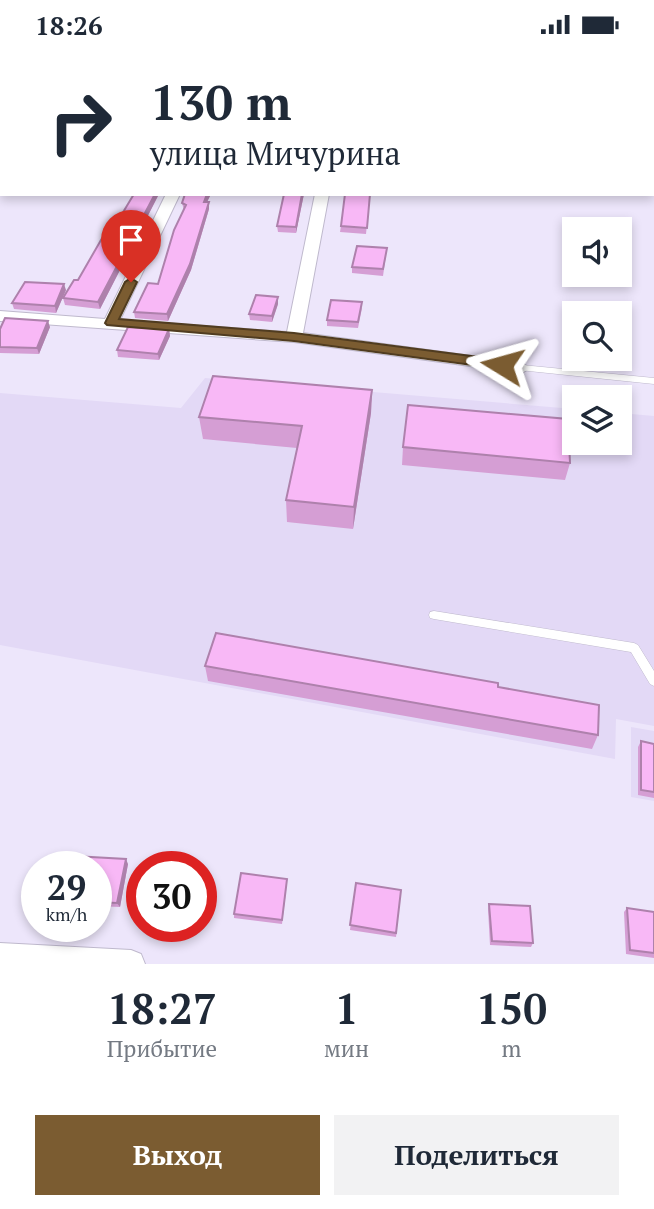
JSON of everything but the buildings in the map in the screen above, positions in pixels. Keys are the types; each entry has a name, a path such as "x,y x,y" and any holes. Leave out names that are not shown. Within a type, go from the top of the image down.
{"street":[{"path":"111,323 172,196"},
{"path":"294,337 322,196"},
{"path":"0,316 294,337 522,368"},
{"path":"0,957 131,964"}],"lane":[{"path":"522,368 654,381"},
{"path":"434,615 634,648 654,681"}],"shaded area":[{"path":"205,378 562,408 562,455 632,455 632,414 654,416 654,726 616,719 615,759 0,645 0,393 181,408"},
{"path":"631,727 654,731 654,801 631,797"}],"route":[{"path":"131,282 111,323 294,337 502,365"}]}
